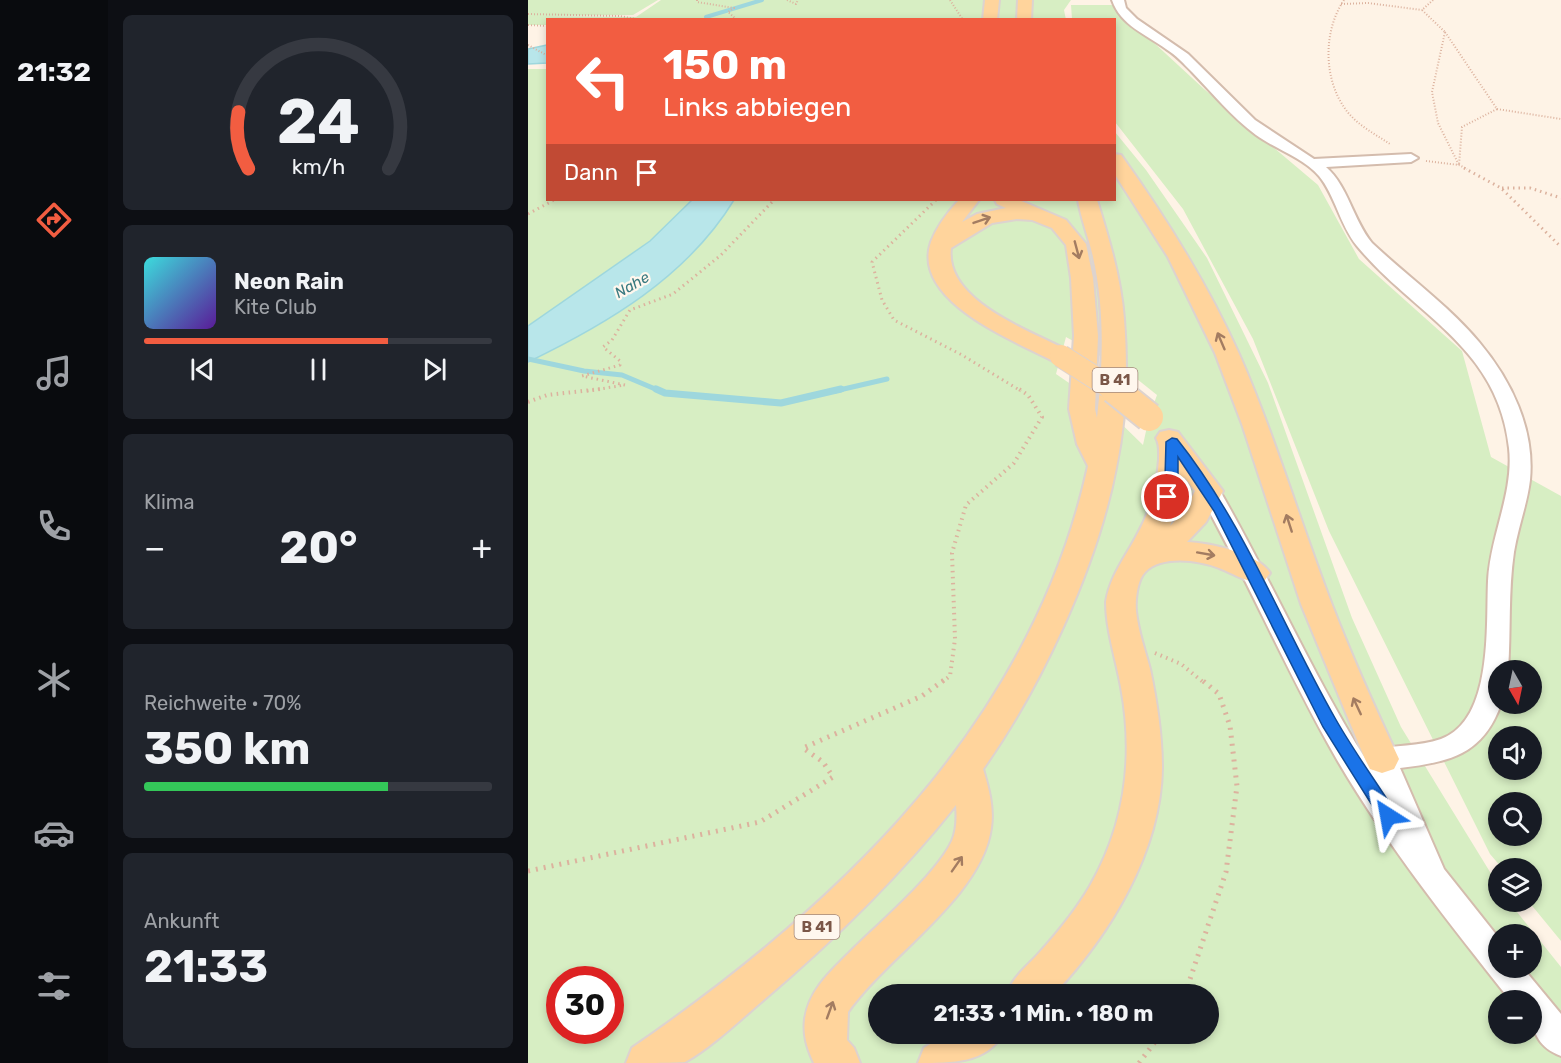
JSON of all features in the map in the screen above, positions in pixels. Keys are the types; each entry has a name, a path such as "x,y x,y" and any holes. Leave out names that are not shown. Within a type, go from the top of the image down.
{"main road":[{"path":"990,18 992,0"},
{"path":"1024,18 1025,0"},
{"path":"1116,162 1154,215 1211,319 1251,415 1344,676 1382,759"},
{"path":"968,201 944,233 938,250 941,271 951,289 990,320 1106,383 1149,417 1172,442 1209,491 1198,513 1186,528 1143,561 1125,579 1121,594 1121,613 1144,732 1143,793 1136,825 1117,874 1089,924 1064,957 1037,984"},
{"path":"1006,201 1059,224 1076,244 1082,278 1086,326 1082,409 1090,444 1103,468"},
{"name":"B 41","path":"647,1063 754,983 823,923 882,864 965,767 1014,691 1043,637 1074,566 1088,526 1103,468 1115,381 1113,318 1103,252 1088,201"},
{"path":"938,250 966,226 982,219 1011,214 1035,214"},
{"path":"1143,561 1172,478 1172,442"},
{"path":"1143,561 1179,551 1206,554 1232,561 1255,573"},
{"path":"839,1063 835,1060 826,1039 827,1012 840,989 947,878 966,851 975,825 975,801 965,767"},
{"path":"939,1063 967,1044"}],"street":[{"path":"1118,0 1130,19 1179,53 1246,119 1262,132 1313,163 1330,180 1346,219 1361,240 1445,315 1488,366 1505,399 1520,447 1520,469 1500,567 1494,682 1489,704 1482,720 1471,733 1460,741 1420,754 1382,759 1434,879"},
{"path":"1313,163 1411,158"},
{"path":"1209,491 1255,573 1329,722 1377,800 1488,948"},
{"path":"1512,978 1521,990"},
{"path":"1542,1016 1561,1040"}],"path":[{"path":"697,0 697,2 709,5 734,8 728,12 735,18"},
{"path":"787,0 796,4 798,0"},
{"path":"950,0 962,18"},
{"path":"1344,0 1333,17 1328,56 1330,71 1346,110 1363,125 1411,158 1459,165 1501,188 1561,247"},
{"path":"1383,0 1393,6"},
{"path":"1422,10 1432,0"},
{"path":"1341,4 1393,6 1422,10 1445,32 1497,109"},
{"path":"528,14 630,18"},
{"path":"528,26 546,26"},
{"path":"1445,32 1432,92 1437,123 1459,165"},
{"path":"528,45 546,55"},
{"path":"1459,165 1462,128 1497,109 1561,119"},
{"path":"1501,188 1530,188 1561,198"},
{"path":"528,214 552,201"},
{"path":"528,402 547,394 594,391 625,385 582,376 620,365 620,361 603,347 612,340 630,310 673,294 722,255 773,201"},
{"path":"528,871 760,822 833,777 823,762 803,748 922,696 950,676 955,639 952,553 966,505 1014,463 1042,417 1029,395 962,355 894,320 882,300 872,262 935,201"},
{"path":"1128,645 1150,651 1180,664 1219,694 1230,726 1237,786 1226,873 1188,984"},
{"path":"1139,1063 1153,1044"}],"green space":[{"path":"528,0 658,0 633,15 542,16 636,17 661,0 1071,0 1064,10 1066,18 546,18 546,25 528,25"},
{"path":"1071,5 1113,5 1204,89 1318,185 1359,259 1462,351 1491,457 1561,496 1561,941 1537,912 1542,912 1542,858 1493,858 1490,854 1329,531 1253,339 1183,209 1116,123 1116,18 1072,18"},
{"path":"528,69 546,69 546,201 691,201 650,241 528,326"},
{"path":"1116,133 1146,170 1207,258 1268,383 1352,618 1401,727 1488,869 1488,912 1517,912 1527,924 1488,924 1488,978 1542,978 1542,943 1561,967 1561,1063 528,1063 528,362 587,331 643,296 693,252 715,228 733,201 1116,201","holes":["1066,337 1127,371 1157,395 1143,445 1104,407 1056,374"]}],"water":[{"path":"546,45 546,63 528,64 528,49"},
{"name":"Nahe","path":"691,201 733,201 715,228 693,252 643,296 587,331 528,362 528,326 650,241"}],"waterway":[{"path":"706,17 762,0"},
{"path":"528,359 584,371 622,375 660,391"},
{"path":"835,391 887,379"},
{"path":"656,389 665,393 781,403 841,389"}],"route":[{"path":"1167,497 1172,478 1172,442 1193,467 1221,511 1255,573 1329,722 1388,816"}]}
